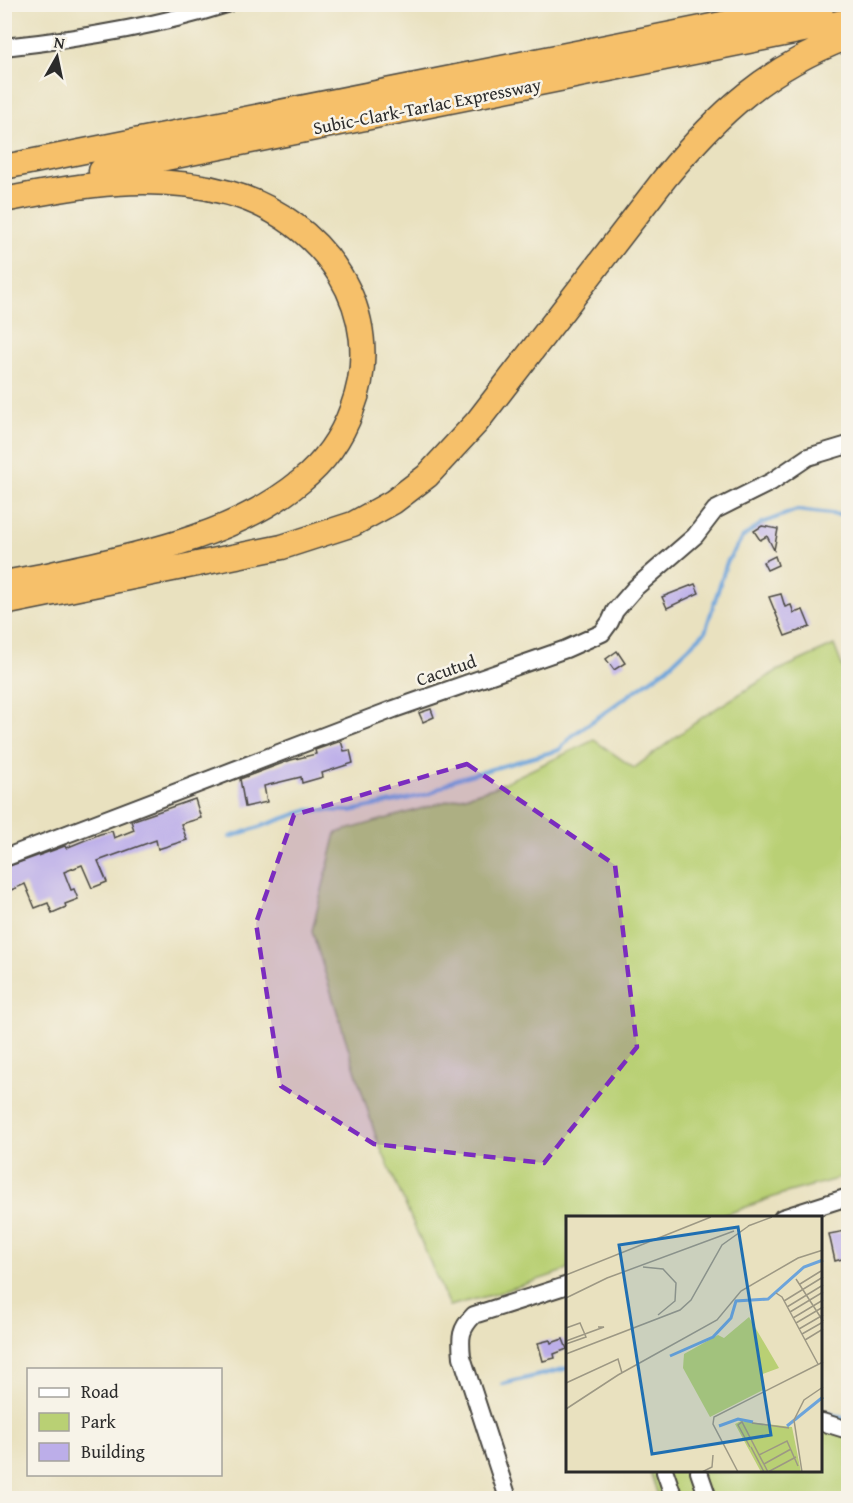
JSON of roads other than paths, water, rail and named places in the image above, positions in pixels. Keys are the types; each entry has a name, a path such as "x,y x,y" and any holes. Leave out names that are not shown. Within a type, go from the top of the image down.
{"highway":[{"name":"Subic-Clark-Tarlac Expressway","path":"4,167 822,4"},
{"name":"Subic-Clark-Tarlac Expressway","path":"4,190 849,21"},
{"path":"4,603 282,547 353,524 375,513 413,488 441,463 477,422 665,178 721,114 752,88 784,67 849,37"},
{"path":"4,200 94,185 154,181 212,189 257,202 282,215 295,225 332,261 352,300 361,336 361,375 349,418 328,453 296,486 249,516 213,531 43,576"},
{"path":"4,583 260,537 321,520 348,509 389,486 477,422"}],"street":[{"path":"4,47 75,39 196,14 227,4"},
{"name":"Cacutud","path":"4,858 394,709 566,649 602,633 615,611 635,588 695,536 715,510 771,482 808,457 849,445"},
{"path":"788,1216 849,1197"},
{"path":"508,1498 462,1357 460,1341 464,1326 474,1315 566,1286"},
{"path":"823,1422 849,1430"},
{"path":"665,1473 674,1498"},
{"path":"699,1473 708,1498"}],"waterway":[{"path":"230,837 308,810 351,811 429,794 456,779 559,750 573,735 667,668 705,632 727,562 742,538 762,523 797,510 848,516"},
{"path":"503,1384 566,1368"},
{"path":"823,1411 848,1420"}]}
